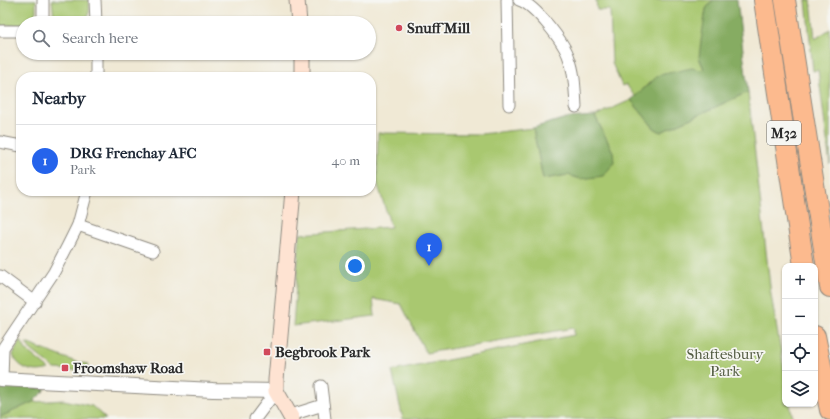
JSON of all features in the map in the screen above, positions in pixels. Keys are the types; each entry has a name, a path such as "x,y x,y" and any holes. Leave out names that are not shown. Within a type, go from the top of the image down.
{"highway":[{"name":"M32","path":"764,0 804,263"},
{"name":"M32","path":"785,0 830,287"},
{"path":"818,351 830,410"}],"main road":[{"path":"297,0 298,16"},
{"path":"302,60 302,72"},
{"path":"292,417 276,391 293,196"}],"street":[{"path":"43,0 43,16"},
{"path":"96,0 96,16"},
{"path":"507,0 509,105"},
{"path":"519,0 532,9 549,27 569,58 576,107"},
{"path":"0,31 16,31"},
{"path":"96,60 96,72"},
{"path":"0,142 16,145"},
{"path":"86,196 78,225 54,272 3,348 1,379 213,390 276,391"},
{"path":"78,225 152,251"},
{"path":"0,276 35,302"},
{"path":"321,386 325,419"},
{"path":"255,419 276,391"},
{"path":"292,417 323,405"}],"green space":[{"path":"0,0 36,0 35,16 16,16 16,25 0,26"},
{"path":"52,0 89,0 87,16 54,16"},
{"path":"596,0 713,0 706,9 700,60 704,69 650,82 635,97 626,84 622,86 612,63 610,10 597,10"},
{"path":"713,0 737,0 748,92 661,132 654,128 631,100 659,75 692,68 701,70 704,69 699,57 701,41 706,9"},
{"path":"806,0 811,0 815,39 830,29 830,164 818,70 813,71"},
{"name":"Shaftesbury Park","path":"748,92 771,295 782,358 782,407 791,407 793,419 403,419 392,371 574,335 574,328 426,353 401,304 373,299 375,316 293,326 300,234 391,227 377,182 378,133 481,134 533,128 543,179 568,175 581,179 613,152 595,116 631,100 654,128 661,132"},
{"path":"595,116 613,152 614,163 603,176 581,179 568,175 543,179 533,128 566,118"},
{"path":"20,339 26,350 49,369 38,371 28,369 19,364 13,355"},
{"path":"26,343 76,362 88,364 87,371 55,369 30,349"},
{"path":"0,386 46,389 33,402 0,417"},
{"path":"64,400 92,406 106,419 0,419 0,417 33,402"}],"place":[{"name":"Snuff Mill","path":"399,28"},
{"name":"DRG Frenchay AFC","path":"429,266"},
{"name":"Begbrook Park","path":"267,352"},
{"name":"Froomshaw Road","path":"65,368"}]}
